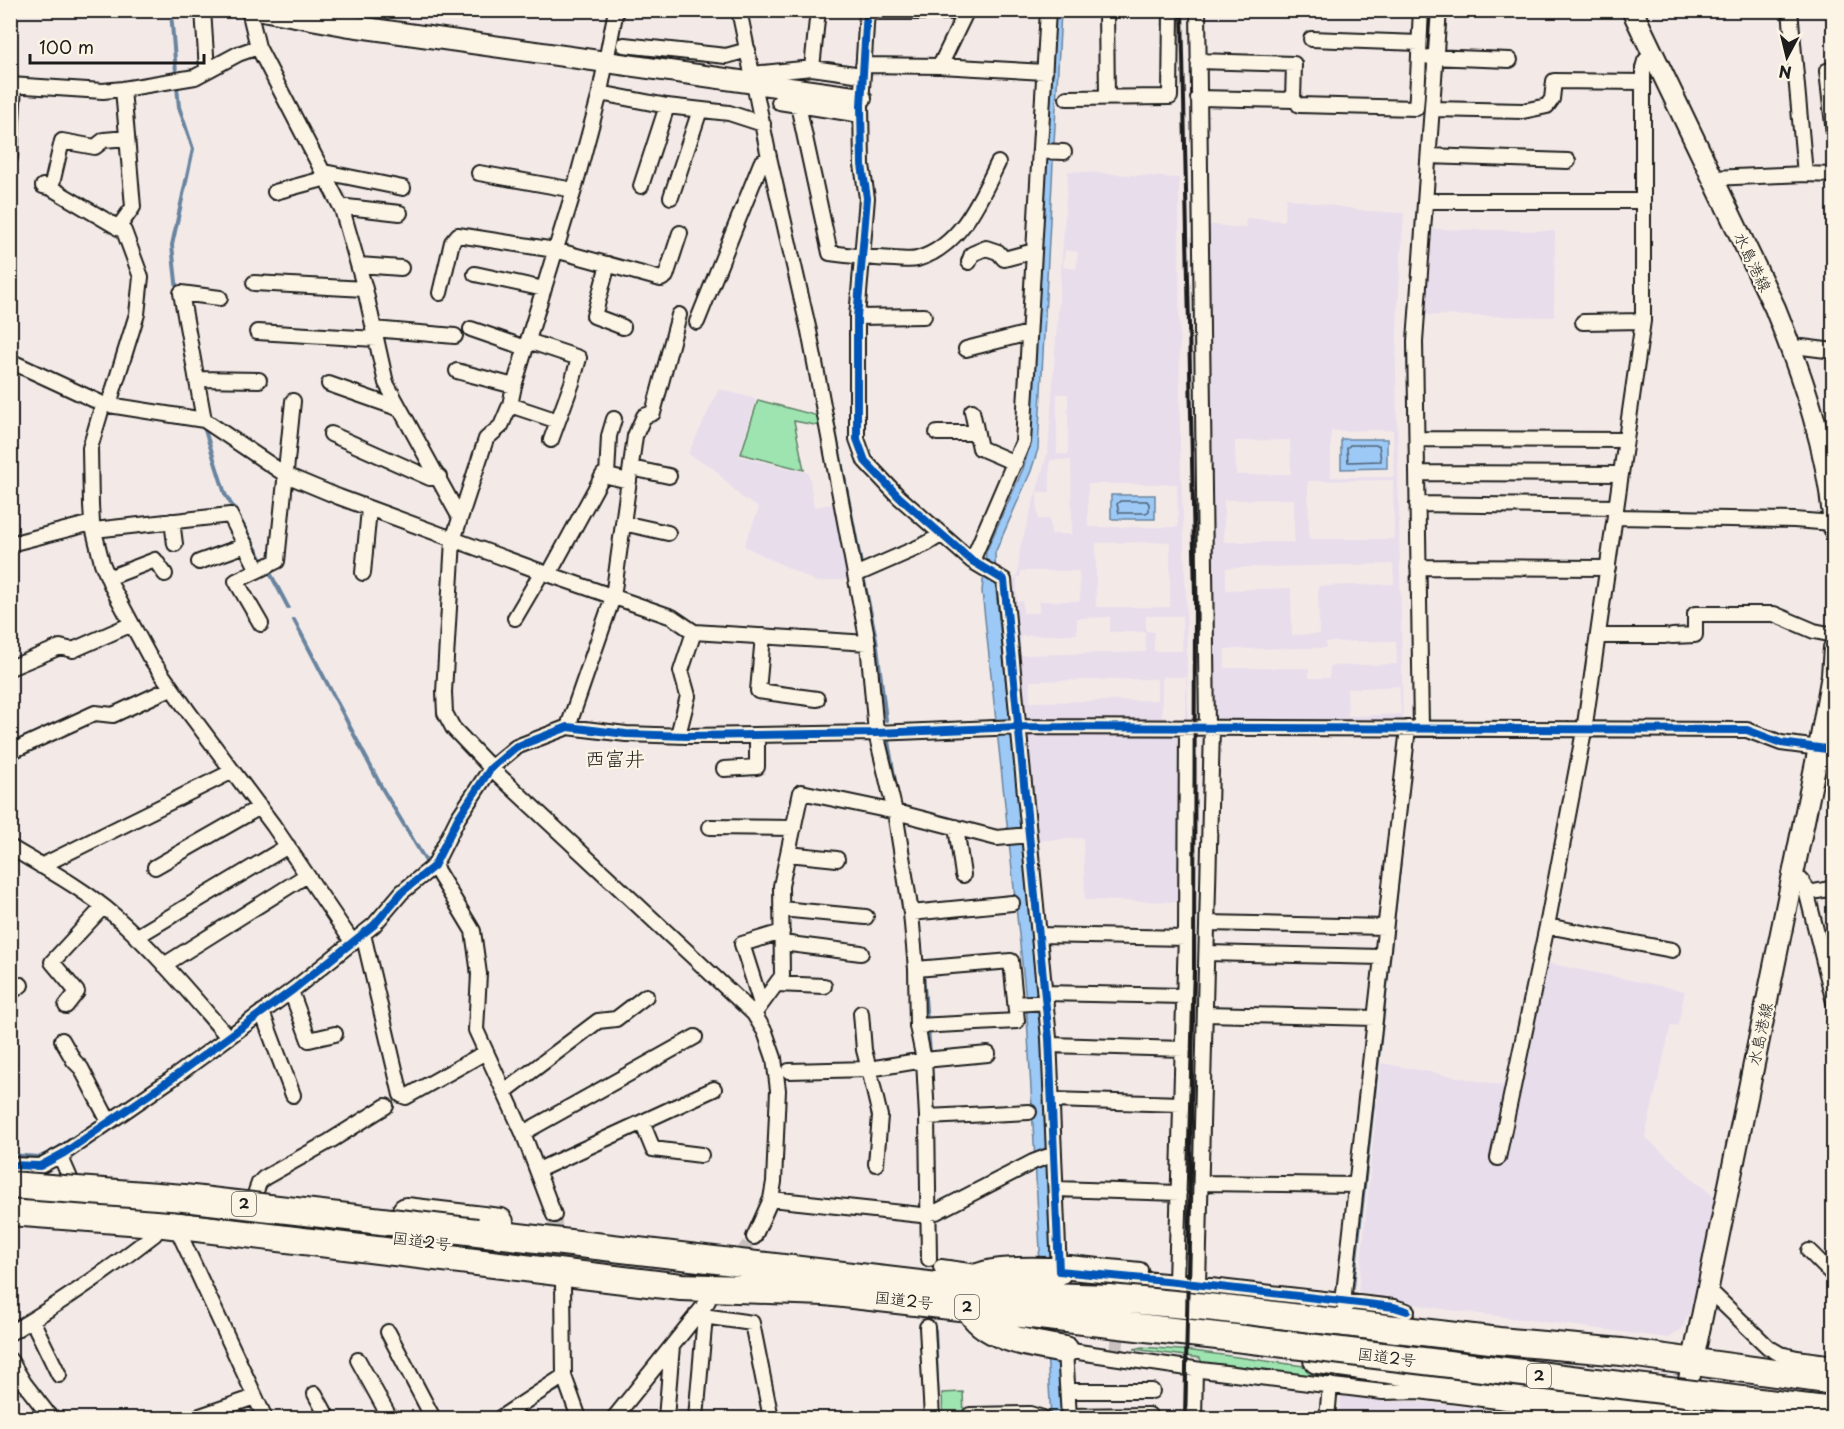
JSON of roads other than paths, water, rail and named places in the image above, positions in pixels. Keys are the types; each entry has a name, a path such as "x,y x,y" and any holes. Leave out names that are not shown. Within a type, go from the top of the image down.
{"highway":[{"path":"10,1176 70,1178 204,1189 583,1231 718,1250 748,1264"},
{"name":"国道2号","path":"10,1185 184,1198 476,1239 825,1292 967,1298 1016,1294 1245,1332 1833,1411"},
{"path":"191,1227 204,1189"},
{"name":"国道2号","path":"10,1201 748,1264 967,1298 1108,1325 1438,1346 1660,1375 1833,1394"},
{"path":"10,1212 156,1223 681,1287 825,1292"},
{"path":"1059,1266 979,1277 967,1298 976,1321 991,1330 1036,1345 1065,1350"},
{"path":"1016,1294 1344,1312 1499,1341 1610,1351 1833,1381"},
{"path":"1108,1325 1155,1339 1334,1378 1732,1419"}],"main road":[{"path":"262,10 344,26 756,82 861,106"},
{"name":"水島港線","path":"1632,10 1775,308 1792,349 1805,385 1817,435 1829,490 1833,528"},
{"name":"水島港線","path":"1682,1415 1792,878 1826,749 1833,648"}],"street":[{"path":"203,10 207,70"},
{"path":"249,10 258,47 342,209 365,289 386,383 460,518"},
{"path":"616,10 600,93 574,190 510,405 501,426 486,440 453,540 444,692 445,713 453,728 491,768 757,1009"},
{"path":"739,10 859,573 876,733 900,813 916,912 921,969 924,1060 932,1117 932,1213 929,1259"},
{"path":"812,68 818,10"},
{"path":"976,564 1023,442 1042,152 1048,10"},
{"path":"1107,10 1107,98"},
{"path":"1066,98 1170,97 1171,10"},
{"path":"1197,10 1209,728 1207,952 1198,1284"},
{"path":"1344,1312 1344,1293 1385,927 1414,728 1418,567 1415,341 1432,110 1421,10"},
{"path":"1299,105 1416,108 1439,10"},
{"path":"1790,10 1805,174"},
{"path":"940,66 967,11 867,11 861,106 862,165 867,198 857,317 858,439 865,461 899,497 976,564 1004,580 1016,727 1020,836 1039,935 1050,1045 1053,1100 1052,1155 1056,1189 1059,1266"},
{"path":"1311,39 1427,54 1510,60"},
{"path":"624,45 726,56 748,50"},
{"path":"10,158 12,85 103,91 123,89 195,77 238,54 258,47"},
{"path":"1498,1158 1547,926 1584,730 1643,321 1643,82 1645,60 1652,53"},
{"path":"1198,61 1294,64 1293,100 1198,98"},
{"path":"756,82 812,68 862,70 940,66 1045,72"},
{"path":"1833,68 1827,71 1833,134"},
{"path":"1432,110 1523,111 1546,106 1552,99 1554,81 1643,82"},
{"path":"118,228 133,207 123,89"},
{"path":"600,93 667,106 729,113 763,124"},
{"path":"779,102 798,105 861,106"},
{"path":"798,105 830,253 863,258 916,259 942,248 957,234 981,197 998,163"},
{"path":"641,186 667,106"},
{"path":"670,197 700,110"},
{"path":"127,138 104,140 95,147 62,141 47,187 124,231 141,277 136,314 90,448 93,527 102,563 149,656 353,938 401,1095 406,1097 482,1054"},
{"path":"1042,152 1062,152"},
{"path":"1429,156 1568,160"},
{"path":"697,322 761,163 769,157"},
{"path":"479,173 574,190"},
{"path":"275,192 325,175 403,188"},
{"path":"1712,178 1833,175"},
{"path":"1425,201 1636,201"},
{"path":"342,209 347,207 400,213"},
{"path":"440,293 452,242 458,235 555,250 660,279 666,276 680,233"},
{"path":"969,262 972,254 986,248 998,252 1004,259 1034,252"},
{"path":"609,264 594,316 623,327"},
{"path":"358,265 401,268"},
{"path":"475,274 543,289"},
{"path":"254,283 365,289"},
{"path":"204,420 181,292 220,298"},
{"path":"568,727 613,597 635,436 644,416 652,413 679,315"},
{"path":"857,317 924,316"},
{"path":"1583,322 1643,321"},
{"path":"471,329 579,358 551,440"},
{"path":"257,332 455,336"},
{"path":"966,348 1029,333"},
{"path":"1792,349 1802,347 1833,351"},
{"path":"10,362 106,404 204,420 285,475 453,540 672,617 694,632 868,643"},
{"path":"457,371 514,386"},
{"path":"197,379 259,380"},
{"path":"329,384 400,409"},
{"path":"261,624 236,581 277,561 294,400"},
{"path":"510,405 558,421"},
{"path":"972,411 980,448 1015,463"},
{"path":"607,476 607,451 614,419"},
{"path":"937,433 977,433"},
{"path":"331,434 430,478 439,477"},
{"path":"1417,439 1626,440"},
{"path":"1417,472 1621,474"},
{"path":"515,618 603,476 630,474 669,476"},
{"path":"1418,504 1833,523"},
{"path":"363,573 369,509"},
{"path":"10,544 93,527 230,514 258,570"},
{"path":"172,521 175,544"},
{"path":"623,523 668,533"},
{"path":"859,573 926,544 942,534"},
{"path":"199,562 246,545"},
{"path":"108,578 155,560 165,574"},
{"path":"1418,567 1608,568"},
{"path":"1598,636 1695,635 1695,614 1774,614 1814,631 1833,635"},
{"path":"10,668 60,647 73,650 132,624"},
{"path":"678,735 688,696 681,671 694,632"},
{"path":"763,636 758,691 818,699"},
{"path":"10,752 95,713 114,715 171,688"},
{"path":"10,1165 40,1166 64,1153 107,1117 170,1080 291,991 353,938 374,925 402,892 434,866 458,818 491,768 516,747 568,727 626,734 678,735 876,733 1016,727 1747,730 1781,743 1826,749"},
{"path":"1176,1282 1186,938 1187,728"},
{"path":"724,769 757,767 757,735"},
{"path":"41,866 233,771"},
{"path":"757,1009 782,976 781,886 801,792 900,813 997,838 1020,836"},
{"path":"155,867 260,807"},
{"path":"710,827 794,828"},
{"path":"956,827 963,875"},
{"path":"136,937 288,846"},
{"path":"10,847 114,915 164,965 228,1038"},
{"path":"788,854 837,859"},
{"path":"434,866 473,931 479,974 476,1030 482,1054 504,1092 523,1133 554,1215"},
{"path":"164,965 307,875"},
{"path":"1792,878 1801,880 1808,893 1833,1002"},
{"path":"1808,893 1833,888"},
{"path":"916,912 1012,903"},
{"path":"66,1006 77,992 52,962 103,907"},
{"path":"781,909 866,917"},
{"path":"1207,923 1385,927"},
{"path":"1547,926 1672,950"},
{"path":"1039,935 1186,938"},
{"path":"754,1237 771,1199 774,1182 778,1090 774,1058 757,1009 741,944 782,938 861,953"},
{"path":"1207,952 1382,957"},
{"path":"921,969 1011,960 1020,1004 1017,1021 924,1025"},
{"path":"776,984 824,986"},
{"path":"291,991 309,1040 334,1034"},
{"path":"504,1092 598,1021 616,1018 646,996"},
{"path":"1020,1004 1044,1000 1184,996"},
{"path":"262,1012 293,1095"},
{"path":"861,1013 864,1050 880,1116 876,1164"},
{"path":"1205,1014 1375,1018"},
{"path":"523,1133 695,1037"},
{"path":"62,1040 74,1061 81,1068 107,1117"},
{"path":"1050,1045 1183,1049"},
{"path":"789,1071 869,1069 924,1060 987,1054"},
{"path":"538,1170 714,1089"},
{"path":"1053,1100 1181,1104"},
{"path":"255,1194 259,1183 264,1178 386,1106"},
{"path":"932,1117 1029,1112"},
{"path":"642,1122 653,1149 700,1155"},
{"path":"64,1153 63,1162 70,1178"},
{"path":"771,1199 921,1215 932,1213 1052,1155"},
{"path":"1201,1183 1356,1185"},
{"path":"1056,1189 1179,1193"},
{"path":"10,1333 93,1280 155,1234 156,1223"},
{"path":"191,1227 181,1237 265,1419"},
{"path":"1809,1251 1833,1276"},
{"path":"1059,1266 1140,1270"},
{"path":"1059,1266 1123,1281 1138,1278 1198,1284 1344,1312 1394,1307 1407,1311"},
{"path":"941,1267 988,1274"},
{"path":"563,1283 564,1376 579,1419"},
{"path":"1708,1289 1768,1347 1780,1354 1833,1363"},
{"path":"614,1419 672,1346 701,1316 708,1301"},
{"path":"696,1419 701,1316"},
{"path":"701,1316 752,1323 771,1419"},
{"path":"32,1320 59,1375"},
{"path":"927,1327 932,1419"},
{"path":"388,1332 433,1419"},
{"path":"666,1419 672,1346"},
{"path":"1149,1415 1069,1417 1065,1350 1116,1356 1195,1370 1334,1378 1383,1392 1419,1391 1608,1415 1614,1419"},
{"path":"10,1360 51,1419"},
{"path":"358,1360 390,1419"},
{"path":"1194,1419 1195,1370"},
{"path":"500,1419 564,1376"},
{"path":"1327,1419 1334,1378"},
{"path":"1068,1391 1152,1391"},
{"path":"315,1394 328,1419"},
{"path":"194,1419 255,1397"},
{"path":"970,1419 970,1415 1030,1414 1043,1419"}],"water":[{"path":"1053,11 1061,11 1038,449 1031,471 995,553 996,590 1039,997 1048,1146 1053,1265 1036,1266 1040,1250 1026,1000 982,591 986,552 1023,469 1029,448"},
{"path":"1433,11 1411,345 1417,716 1354,1289 1349,1288 1414,717 1407,345"},
{"path":"1341,439 1387,439 1387,468 1341,469"},
{"path":"1111,495 1155,495 1155,519 1111,519"},
{"path":"1047,1352 1061,1359 1064,1418 1051,1418"}],"waterway":[{"path":"171,12 176,72"},
{"path":"177,87 179,107 193,149 172,245 177,291"},
{"path":"831,411 862,569"},
{"path":"204,427 225,494 237,514"},
{"path":"242,523 263,562"},
{"path":"269,571 288,607"},
{"path":"863,576 876,639 886,720"},
{"path":"294,620 383,790 427,863"},
{"path":"887,735 896,787"},
{"path":"471,966 472,982"},
{"path":"923,975 927,1021"},
{"path":"928,1029 930,1052"},
{"path":"10,1155 40,1157 58,1148 103,1118"},
{"path":"935,1330 938,1403"},
{"path":"548,1394 561,1388"},
{"path":"513,1418 524,1410"}],"tunnel":[{"path":"554,1215 562,1278"},
{"path":"716,1290 754,1237"},
{"path":"927,1327 929,1259"},
{"path":"1116,1353 1123,1282"}],"railway":[{"path":"1182,10 1195,595 1194,975 1185,1418"}],"district":[{"name":"西富井","path":"615,759"}]}
